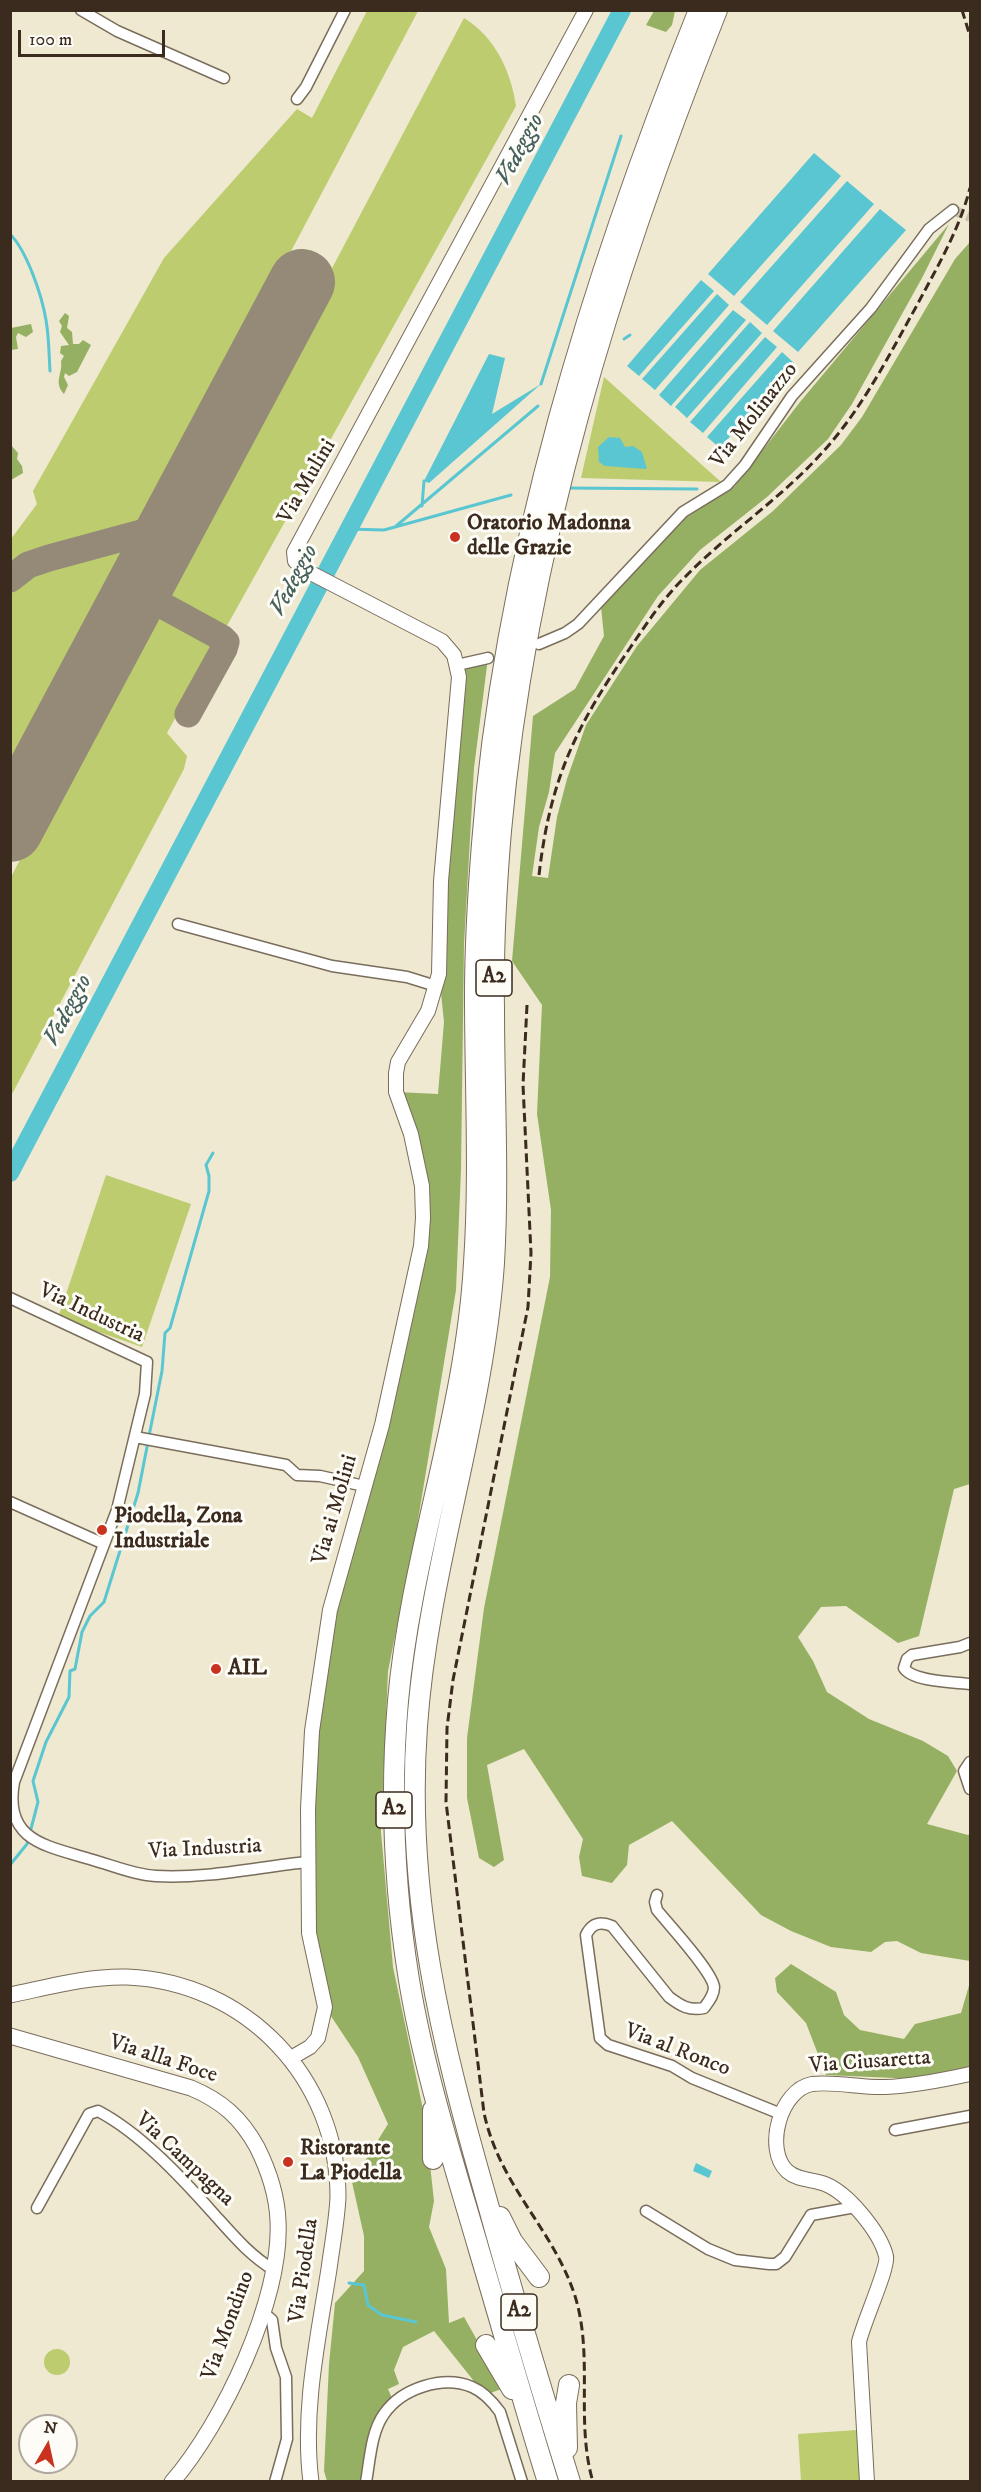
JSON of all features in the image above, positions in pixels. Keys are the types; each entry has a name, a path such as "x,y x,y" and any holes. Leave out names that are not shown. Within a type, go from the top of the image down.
{"highway":[{"name":"A2","path":"548,2481 491,2294 431,2079 410,1981 398,1884 394,1771 398,1696 406,1631 457,1395 473,1287 477,1202 475,988 478,890 489,769 504,663 530,534 578,356 636,176 699,10"},
{"name":"A2","path":"569,2477 472,2151 438,2018 422,1921 415,1821 415,1768 419,1703 432,1608 475,1404 491,1295 496,1171 494,941 506,772 531,615 567,458 631,245 717,10"},
{"name":"A2","path":"431,2079 433,2159"},
{"name":"A2","path":"472,2151 507,2231 539,2277"},
{"name":"A2","path":"486,2345 506,2378 533,2434"},
{"name":"A2","path":"569,2385 566,2403 569,2477"}],"main road":[{"name":"Via Piodella","path":"10,1995 95,1978 128,1977 163,1982 194,1990 226,2004 255,2023 291,2058 309,2085 322,2114 334,2156 338,2197 308,2419 308,2461 311,2481"},
{"name":"Via alla Foce","path":"10,2036 191,2088 212,2097 242,2122 269,2171"},
{"name":"Via Mondino","path":"172,2481 197,2451 222,2409 263,2312 274,2270 278,2223 275,2194 269,2171"}],"street":[{"path":"81,10 117,31 224,78"},
{"path":"297,99 306,87 345,10"},
{"name":"Via Mulini","path":"457,664 451,650 442,641 348,593 297,563 294,555 298,541 341,469 586,10"},
{"name":"Via Molinazzo","path":"539,644 566,633 578,624 682,512 727,485 745,465 792,396 871,308 929,229 952,210"},
{"path":"178,924 332,966 437,980 441,881 459,683 457,664 488,658"},
{"name":"Via ai Molini","path":"291,2058 310,2047 318,2038 325,2007 309,1933 308,1862 312,1731 330,1610 382,1425 421,1246 422,1186 411,1134 396,1092 396,1073 398,1062 428,1011 437,980"},
{"name":"Via Industria","path":"10,1298 147,1362 145,1394 117,1510 14,1782 11,1800 14,1818 25,1833 35,1840 139,1874 187,1875 308,1862"},
{"path":"135,1437 286,1465 297,1475 320,1476 364,1486"},
{"path":"10,1502 104,1544"},
{"path":"970,1643 960,1647 912,1655 907,1659 904,1668 906,1672 917,1677 970,1684"},
{"path":"970,1762 964,1771 970,1789"},
{"name":"Via al Ronco","path":"657,1895 655,1902 657,1910 708,1974 714,1987 712,1998 704,2008 692,2010 678,2004 669,1997 612,1926 597,1923 590,1927 586,1935 600,2038 608,2045 672,2066 692,2078 781,2114"},
{"name":"Via Ciusaretta","path":"867,2481 859,2342 862,2325 886,2268 886,2257 872,2230 841,2193 825,2184 798,2178 786,2170 778,2150 777,2137 781,2114 789,2097 799,2089 813,2084 885,2087 970,2074"},
{"name":"Via Campagna","path":"37,2208 89,2114 98,2112 134,2136 192,2189 252,2255 274,2270"},
{"path":"895,2130 970,2116"},
{"path":"646,2211 708,2249 735,2260 776,2264 785,2257 811,2215 855,2207"},
{"path":"263,2312 272,2320 276,2348 286,2377 287,2439 275,2481"},
{"path":"366,2481 375,2434 383,2415 394,2403 409,2393 423,2387 449,2382 474,2388 493,2402 500,2412 522,2481"}],"green space":[{"path":"367,11 418,11 11,781 11,539 37,504 33,491 164,258 297,109 312,118"},
{"path":"654,11 675,11 672,25 666,32 646,25"},
{"path":"464,18 484,35 500,56 510,80 516,106 223,633 173,604 165,585"},
{"path":"949,224 922,278 852,404 828,439 767,497 700,550 658,596 555,753 549,792 539,827 532,876 548,878 557,817 567,779 586,725 637,646 700,570 773,511 841,445 862,417 955,259 970,242 970,1484 954,1489 919,1636 898,1643 846,1606 821,1607 798,1637 813,1661 827,1692 869,1719 923,1741 948,1756 957,1771 927,1824 970,1834 970,1961 921,1953 897,1941 885,1942 871,1952 831,1947 791,1931 761,1915 672,1821 629,1845 627,1865 612,1883 582,1876 579,1857 583,1839 524,1749 487,1765 504,1860 494,1867 479,1858 467,1798 467,1738 484,1608 550,1277 551,1210 537,1114 542,1005 512,961 533,716 575,689 604,636 601,607 684,519 735,486 800,402"},
{"path":"65,313 69,316 67,328 72,332 73,344 79,344 83,340 91,345 77,372 69,376 65,373 64,377 68,385 64,394 59,386 61,361 64,356 60,353 61,346 69,345 60,332 62,326 59,321"},
{"path":"31,324 33,332 26,337 18,333 16,337 18,349 11,350 11,328"},
{"path":"604,377 721,482 581,478"},
{"path":"10,444 18,453 17,459 22,466 23,473 11,480"},
{"path":"169,615 215,641 215,646 167,733 187,756 184,769 11,1096 11,877 147,618"},
{"path":"488,658 474,768 464,944 461,1170 456,1290 416,1532 388,1671 381,1832 393,1967 425,2119 434,2201 429,2227 446,2269 449,2323 464,2317 504,2388 485,2395 434,2331 403,2347 394,2370 399,2384 388,2389 394,2403 383,2415 366,2481 327,2481 324,2471 329,2364 335,2303 364,2271 364,2236 352,2182 388,2124 358,2057 325,2007 309,1933 308,1809 330,1610 364,1486 423,1218 396,1092 438,1094 444,1022 439,974 457,665"},
{"path":"106,1175 191,1204 142,1347 58,1318"},
{"path":"791,1964 836,1992 844,2015 860,2030 904,2039 915,2024 961,2013 970,1982 970,2068 917,2079 826,2075 806,2023 777,1992 775,1978"},
{"path":"57,2349 66,2353 70,2362 66,2371 57,2375 48,2371 44,2362 48,2353"},
{"path":"857,2430 860,2481 801,2481 798,2434"}],"water":[{"path":"814,153 841,176 734,296 708,274"},
{"path":"847,181 874,204 767,325 740,302"},
{"path":"880,209 906,230 798,352 773,331"},
{"path":"701,280 714,291 639,376 627,366"},
{"path":"717,294 729,305 655,390 642,379"},
{"path":"733,310 746,320 671,406 659,395"},
{"path":"750,322 762,333 687,418 675,407"},
{"path":"765,337 777,347 703,433 690,422"},
{"path":"782,352 794,363 720,448 707,437"},
{"path":"489,354 505,358 492,414 541,384 429,483 424,481"},
{"path":"609,437 620,438 625,447 633,446 642,452 647,469 605,466 599,462 598,447"},
{"path":"699,2059 719,2067 716,2073 696,2065"},
{"path":"696,2163 712,2171 709,2178 693,2171"}],"waterway":[{"name":"Vedeggio","path":"10,1173 622,10"},
{"path":"541,384 621,136"},
{"path":"10,234 28,262 41,299 47,326 50,371"},
{"path":"624,339 630,335"},
{"path":"395,527 538,406"},
{"path":"422,506 424,481"},
{"path":"566,488 697,489"},
{"path":"348,529 384,530 511,495"},
{"path":"149,1436 162,1371 165,1333 170,1328 209,1191 206,1165 213,1153"},
{"path":"10,1865 27,1844 38,1802 33,1781 46,1742 69,1697 70,1671 75,1669 82,1632 90,1616 104,1602 138,1493 148,1442"},
{"path":"349,2283 364,2285 368,2305 382,2315 416,2322"}],"taxiway":[{"path":"10,579 28,565 174,524"},
{"path":"138,592 226,642 188,714"}],"runway":[{"path":"10,829 302,282"}],"tunnel":[{"path":"953,210 970,217"}],"railway":[{"path":"962,10 970,36"},
{"path":"539,875 550,810 558,782 580,729 611,676 649,620 678,584 702,560 804,471 848,421 884,365 939,264 960,219 970,188"},
{"path":"527,1005 523,1085 531,1253 528,1307 453,1680 447,1728 446,1802 484,2113 502,2163 554,2249 575,2296 583,2342 585,2436 593,2482"}],"place":[{"name":"Oratorio Madonna delle Grazie","path":"455,537"},
{"name":"Piodella, Zona Industriale","path":"102,1530"},
{"name":"AIL","path":"216,1669"},
{"name":"Ristorante La Piodella","path":"288,2162"}]}
